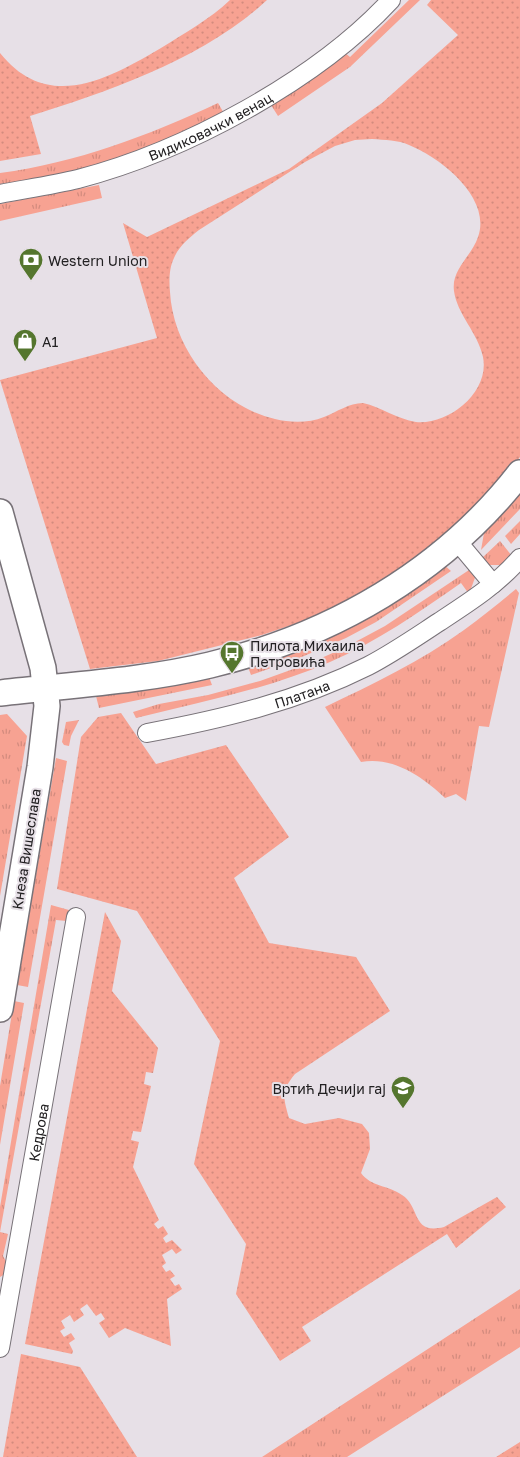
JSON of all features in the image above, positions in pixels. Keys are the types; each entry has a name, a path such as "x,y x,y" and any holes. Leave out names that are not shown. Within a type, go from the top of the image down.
{"main road":[{"path":"0,693 183,670 236,658 299,638 338,621 440,556 484,516 520,473"},
{"name":"Кнеза Вишеслава","path":"0,512 43,668 46,688 46,723 40,767 0,1009"}],"street":[{"name":"Видиковачки венац","path":"0,194 59,183 103,171 236,116 321,61 377,15 391,0"},
{"path":"457,541 493,584"},
{"name":"Платана","path":"147,733 228,717 278,702 335,681 398,649 493,584 520,558"},
{"name":"Кедрова","path":"0,1348 4,1293 76,917"}],"green space":[{"path":"230,0 267,0 242,21 186,56 124,84 30,116 41,154 0,161 0,53 19,71 38,82 58,86 79,85 99,79 141,60 197,26"},
{"path":"409,0 420,0 350,67 278,116 271,105 344,52 350,57"},
{"path":"431,0 520,0 520,457 507,475 426,554 378,584 318,616 262,635 158,661 90,669 0,380 157,338 123,223 147,237 289,169 382,103 458,35 427,5","holes":["372,139 405,143 435,159 461,181 471,194 478,208 480,222 478,237 459,269 454,283 454,291 459,308 477,340 483,357 483,370 480,382 474,394 454,412 429,422 409,420 363,403 353,404 318,419 294,422 275,419 254,412 235,402 218,388 202,372 190,354 180,334 173,313 170,279 174,258 181,246 199,230 305,162 335,146 355,140"]},
{"path":"218,103 225,115 118,159 51,177 0,184 0,173 84,155 139,137"},
{"path":"99,185 102,198 0,221 0,204"},
{"path":"520,493 520,509 481,550 484,533"},
{"path":"520,521 520,534 511,544 505,536"},
{"path":"500,541 512,556 502,565 488,565 482,558"},
{"path":"443,564 451,571 376,622 346,638 297,659 251,675 248,667 319,641 354,624"},
{"path":"472,568 476,575 469,594 461,583 381,636 307,672 259,687 136,718 133,712 159,704 208,695 260,681 310,663 344,648 385,626"},
{"path":"516,589 519,593 489,727 479,726 466,801 456,794 445,798 417,776 396,765 385,762 361,762 325,707 379,681 431,652 471,625"},
{"path":"209,677 212,685 99,708 96,696"},
{"path":"121,713 156,764 226,745 289,837 234,878 269,943 356,957 390,1011 295,1074 287,1085 284,1094 289,1118 305,1124 339,1118 362,1124 369,1133 370,1149 361,1173 370,1181 402,1195 412,1206 421,1224 426,1227 444,1227 497,1197 506,1207 456,1248 447,1234 302,1327 311,1341 280,1361 236,1294 246,1244 194,1164 220,1041 137,911 57,889 81,737 98,717"},
{"path":"7,714 27,736 0,896 0,715"},
{"path":"79,720 71,736 69,746 64,745 62,742 66,722"},
{"path":"56,758 67,761 28,987 17,985"},
{"path":"51,905 69,910 67,921 56,920 0,1232 0,1207"},
{"path":"105,912 121,941 112,991 158,1048 153,1073 146,1072 144,1084 151,1086 141,1132 133,1131 131,1140 139,1142 133,1167 159,1220 154,1224 158,1229 163,1226 168,1234 163,1238 166,1243 172,1240 182,1250 176,1254 172,1249 162,1255 166,1263 162,1266 166,1272 170,1270 175,1276 170,1279 175,1286 179,1284 182,1289 167,1299 171,1346 125,1328 109,1338 99,1323 105,1319 101,1313 96,1316 87,1304 80,1309 84,1315 74,1322 70,1315 61,1321 65,1328 60,1331 64,1337 71,1333 75,1339 69,1343 73,1351 72,1354 25,1344"},
{"path":"14,1001 24,1003 0,1145 0,1086"},
{"path":"0,1232 8,1234 3,1256 7,1263 5,1274 0,1277"},
{"path":"520,1289 520,1347 347,1457 262,1457"},
{"path":"21,1354 80,1367 137,1457 3,1457"},
{"path":"520,1442 520,1457 496,1457"}],"place":[{"name":"Western Union","path":"31,281"},
{"name":"A1","path":"25,362"},
{"name":"Пилота Михаила Петровића","path":"232,674"},
{"name":"Вртић Дечији гај","path":"403,1109"}]}
